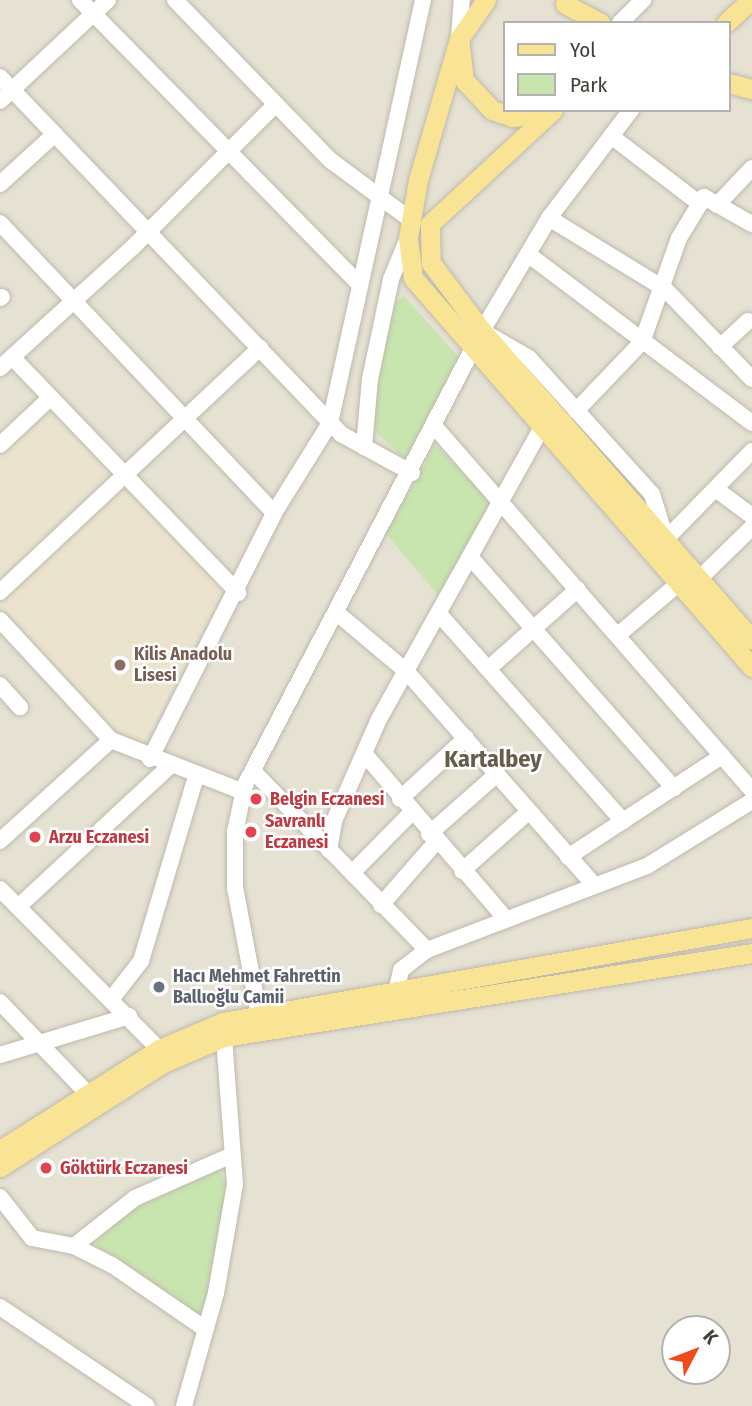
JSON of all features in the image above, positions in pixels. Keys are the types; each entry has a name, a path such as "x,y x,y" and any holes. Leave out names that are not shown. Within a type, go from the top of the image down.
{"main road":[{"path":"486,0 459,39 407,224 413,278 474,354 752,667"},
{"path":"728,21 751,0"},
{"path":"560,1 577,21"},
{"path":"560,1 596,21"},
{"path":"459,39 464,80 492,110 533,117 548,112"},
{"path":"552,112 430,224 426,248 438,279 482,331 700,578 748,627"},
{"path":"0,1150 159,1049 392,990 752,928"},
{"path":"0,1167 163,1063 262,1023 396,1010 752,953"}],"street":[{"path":"80,0 358,283"},
{"path":"6,95 108,0"},
{"path":"175,0 330,160 379,196 407,224 391,279 372,366 364,447"},
{"path":"150,759 238,593 274,513 330,423 358,283 423,0"},
{"path":"459,39 462,0"},
{"path":"622,21 643,0"},
{"path":"0,77 6,95 55,134 150,230 330,423 364,447 412,472"},
{"path":"238,593 121,476 50,398 6,362 150,230 275,105"},
{"path":"262,1023 235,888 243,792 474,354 482,331 549,218 629,112"},
{"path":"0,184 55,134"},
{"path":"611,136 699,202"},
{"path":"717,205 752,168"},
{"path":"576,411 642,342 665,289 679,238 699,202 704,197 752,224"},
{"path":"549,218 665,289 751,375"},
{"path":"0,223 274,513"},
{"path":"529,255 752,423"},
{"path":"720,346 748,321"},
{"path":"482,331 529,358 652,494 666,538 717,490 752,451"},
{"path":"0,592 184,416 260,348"},
{"path":"0,445 50,398"},
{"path":"435,427 752,790"},
{"path":"329,850 334,821 368,758 379,719 504,503 541,429"},
{"path":"717,490 752,516"},
{"path":"700,578 752,527"},
{"path":"471,558 536,628 674,788"},
{"path":"618,635 679,583"},
{"path":"488,669 578,589"},
{"path":"337,613 407,672 497,774 527,813 594,885"},
{"path":"440,615 623,821"},
{"path":"0,620 111,740 150,759 172,764 196,776 243,792"},
{"path":"0,685 20,707"},
{"path":"400,799 466,738"},
{"path":"4,830 111,740"},
{"path":"568,857 722,756"},
{"path":"368,758 411,813 506,919"},
{"path":"18,907 172,764"},
{"path":"253,771 427,950"},
{"path":"381,905 434,837 497,774"},
{"path":"113,997 141,961 196,776"},
{"path":"396,1010 392,990 401,970 427,950 647,866 752,801"},
{"path":"352,873 411,813"},
{"path":"462,872 527,813"},
{"path":"0,889 113,997 159,1049"},
{"path":"0,1002 88,1094"},
{"path":"0,1055 129,1016"},
{"path":"184,1406 230,1214 233,1084 224,1037"},
{"path":"74,1246 135,1198 232,1155"},
{"path":"0,1197 32,1238 74,1246 204,1328"},
{"path":"0,1307 148,1406"}],"shaded area":[{"path":"0,0 752,0 752,1406 0,1406"},
{"path":"48,408 113,476 0,582 0,454"},
{"name":"Kilis Anadolu Lisesi","path":"125,486 224,589 144,742 110,726 0,605"}],"green space":[{"path":"404,296 461,360 405,460 371,427 393,303"},
{"path":"435,445 494,502 438,595 386,534"},
{"path":"219,1168 227,1188 205,1308 197,1314 96,1245 94,1237 121,1215"}],"place":[{"name":"Kilis Anadolu Lisesi","path":"120,665"},
{"name":"Belgin Eczanesi","path":"256,799"},
{"name":"Savranlı Eczanesi","path":"251,832"},
{"name":"Arzu Eczanesi","path":"35,837"},
{"name":"Hacı Mehmet Fahrettin Ballıoğlu Camii","path":"159,987"},
{"name":"Göktürk Eczanesi","path":"46,1168"}],"district":[{"name":"Kartalbey","path":"493,760"}]}
